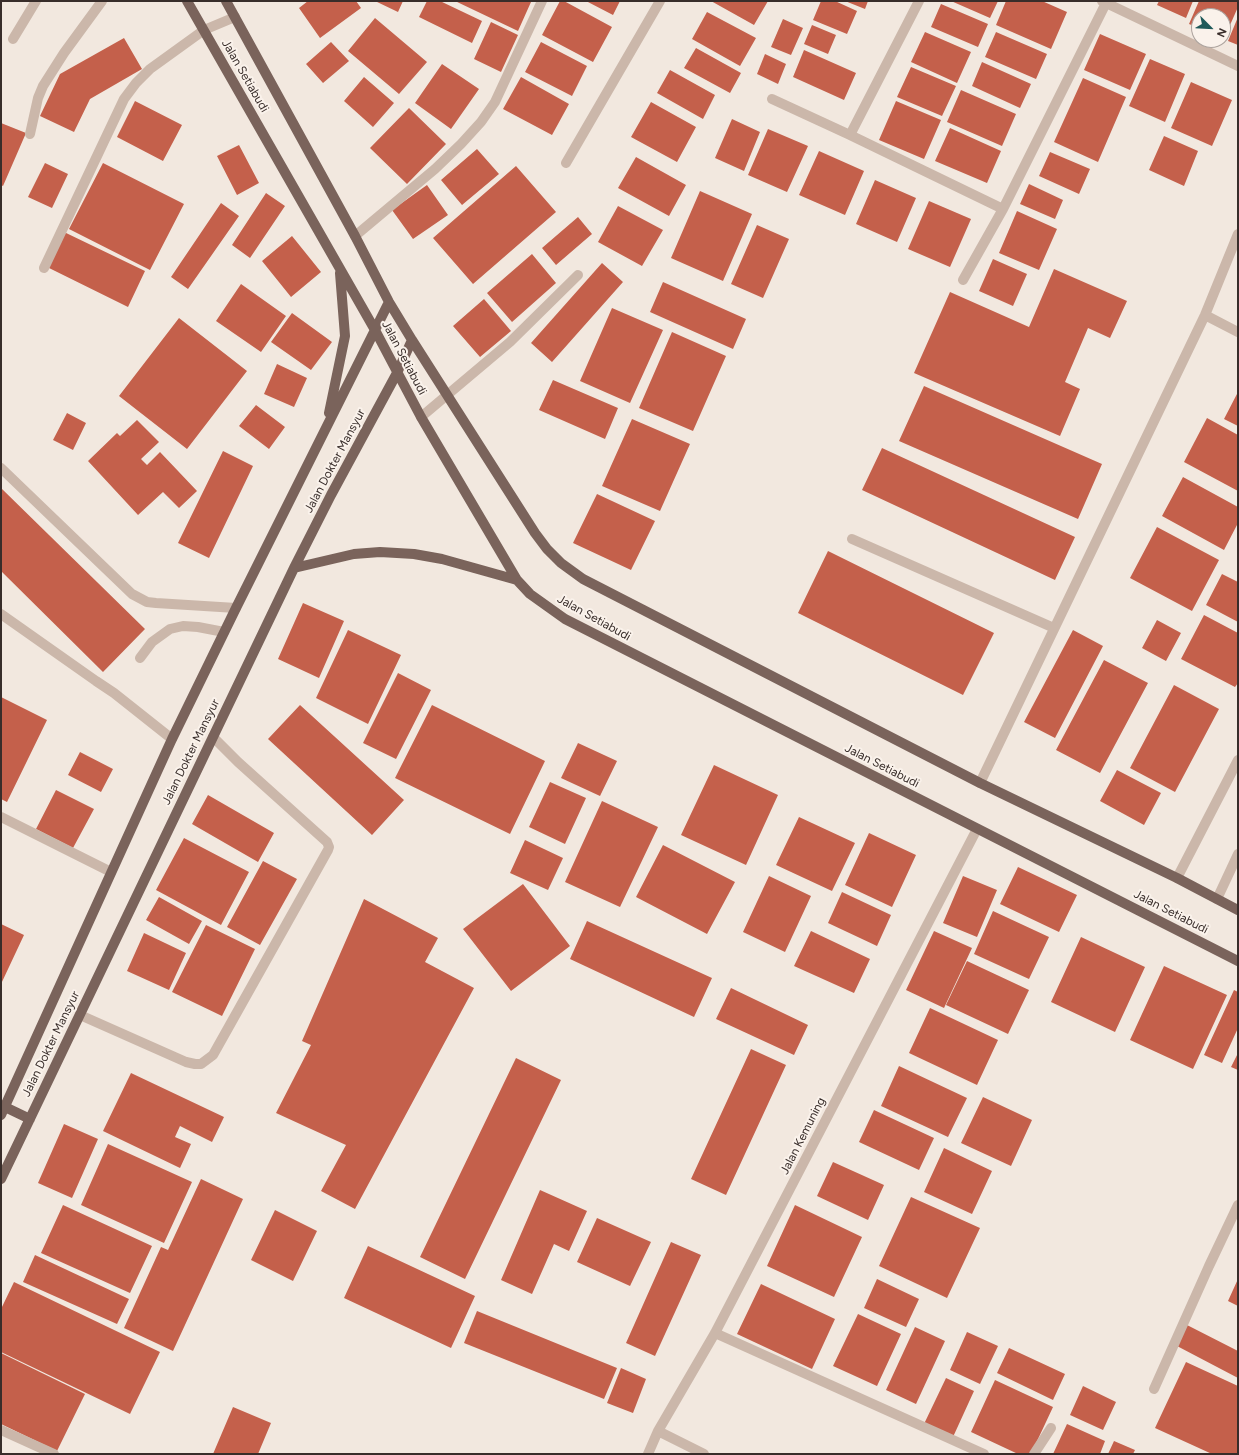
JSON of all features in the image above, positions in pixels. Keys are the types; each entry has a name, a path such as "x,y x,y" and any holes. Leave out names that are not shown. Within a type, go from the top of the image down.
{"main road":[{"name":"Jalan Setiabudi","path":"187,1 375,330 421,417 517,580 530,594 565,619 1238,961"},
{"name":"Jalan Setiabudi","path":"226,1 355,236 389,302 447,396 547,549 561,563 583,580 980,783 1177,878 1238,910"},
{"path":"325,428 346,336 340,269"},
{"name":"Jalan Dokter Mansyur","path":"3,1111 172,739 325,428 389,302"},
{"name":"Jalan Dokter Mansyur","path":"1,1179 294,568 331,495 397,373 412,340"},
{"path":"294,568 354,554 380,552 414,554 442,559 517,580"},
{"path":"3,1111 30,1119"}],"street":[{"path":"13,39 36,1"},
{"path":"30,134 38,98 43,86 64,53 102,1"},
{"path":"355,236 434,169 461,144 481,122 495,102 542,1"},
{"path":"566,163 660,1"},
{"path":"850,136 919,1"},
{"path":"963,280 1003,209 1104,2 1238,66"},
{"path":"44,268 124,99 136,83 150,69 204,30 235,17"},
{"path":"772,99 1003,209"},
{"path":"980,783 1205,315 1238,234"},
{"path":"421,417 510,342 578,274"},
{"path":"1205,315 1238,332"},
{"path":"1,468 132,594 147,602 236,608"},
{"path":"852,539 1054,628"},
{"path":"1,614 114,693 172,739"},
{"path":"140,658 152,642 170,629 183,626 224,632"},
{"path":"80,1015 186,1062 202,1064 213,1055 328,850 329,847 327,842 238,762 213,737"},
{"path":"1177,878 1238,760"},
{"path":"1,817 111,872"},
{"name":"Jalan Kemuning","path":"648,1454 658,1431 715,1333 977,829"},
{"path":"1217,899 1238,854"},
{"path":"1154,1389 1238,1205"},
{"path":"715,1333 984,1454"},
{"path":"1034,1454 1051,1428"},
{"path":"1,1430 54,1454"},
{"path":"658,1431 704,1454"}],"building":[{"path":"308,1 356,1 361,8 320,38 299,8"},
{"path":"375,1 403,1 398,12"},
{"path":"427,1 440,1 482,21 472,43 419,17"},
{"path":"455,1 530,1 531,2 518,31"},
{"path":"560,1 564,1 612,27 593,62 542,35"},
{"path":"586,1 620,1 613,15"},
{"path":"711,1 768,1 754,25"},
{"path":"821,1 835,1 857,11 847,34 813,20"},
{"path":"845,1 868,1 865,9"},
{"path":"951,1 998,1 990,18"},
{"path":"1006,1 1042,1 1067,12 1051,49 996,25"},
{"path":"1159,1 1193,1 1186,18 1157,5"},
{"path":"1199,1 1238,1 1238,7 1231,23 1231,8 1196,8"},
{"path":"941,4 988,24 978,47 931,27"},
{"path":"707,12 756,38 740,66 692,39"},
{"path":"1238,17 1238,45 1231,42 1231,34"},
{"path":"375,18 427,62 399,94 348,51"},
{"path":"783,19 803,28 791,55 771,47"},
{"path":"491,22 518,35 501,72 474,59"},
{"path":"812,25 836,35 828,54 804,44"},
{"path":"925,32 971,52 957,83 911,62"},
{"path":"996,32 1047,54 1036,79 985,57"},
{"path":"1100,34 1146,54 1130,90 1084,70"},
{"path":"124,38 142,69 90,99 74,132 40,116 60,74"},
{"path":"331,42 349,61 323,83 306,64"},
{"path":"541,42 587,66 572,96 525,72"},
{"path":"696,48 741,73 730,93 684,68"},
{"path":"804,50 856,73 844,100 793,77"},
{"path":"765,54 786,64 778,84 757,74"},
{"path":"1150,59 1185,74 1165,122 1129,106"},
{"path":"982,62 1031,84 1020,108 972,86"},
{"path":"442,64 479,89 451,129 415,103"},
{"path":"911,67 956,86 942,116 897,97"},
{"path":"670,70 715,95 703,119 657,93"},
{"path":"364,77 394,103 373,127 344,101"},
{"path":"521,77 569,104 552,135 503,109"},
{"path":"1083,78 1126,97 1098,162 1054,142"},
{"path":"1191,82 1232,100 1212,146 1171,128"},
{"path":"961,90 1016,114 1002,146 947,122"},
{"path":"135,101 182,125 163,161 117,137"},
{"path":"896,101 941,120 924,159 879,140"},
{"path":"651,102 696,127 677,162 631,137"},
{"path":"409,108 446,144 407,184 370,148"},
{"path":"732,119 760,132 744,171 715,158"},
{"path":"1,123 26,133 3,186 1,185"},
{"path":"950,128 1001,151 987,183 935,161"},
{"path":"768,129 808,146 787,192 748,175"},
{"path":"1164,136 1198,151 1184,186 1149,170"},
{"path":"239,145 259,183 237,195 217,156"},
{"path":"477,149 499,174 462,205 441,180"},
{"path":"819,151 864,171 845,215 799,195"},
{"path":"1050,152 1090,169 1079,194 1039,176"},
{"path":"636,157 686,185 669,216 618,188"},
{"path":"45,163 68,174 52,208 28,197"},
{"path":"103,163 184,204 150,270 69,229"},
{"path":"516,166 556,212 473,284 433,238"},
{"path":"875,180 916,198 897,242 856,224"},
{"path":"1029,184 1063,200 1055,219 1020,204"},
{"path":"427,185 448,215 413,239 392,210"},
{"path":"700,191 752,214 723,281 671,258"},
{"path":"266,193 285,206 250,258 232,245"},
{"path":"929,201 971,219 950,267 908,249"},
{"path":"221,203 239,216 188,289 171,277"},
{"path":"618,206 663,230 642,266 598,242"},
{"path":"1017,211 1057,229 1039,270 999,253"},
{"path":"578,217 592,234 556,265 542,248"},
{"path":"757,225 789,239 763,298 731,284"},
{"path":"64,232 145,271 128,307 47,267"},
{"path":"292,236 321,272 291,297 262,261"},
{"path":"532,254 556,283 512,322 487,293"},
{"path":"993,259 1027,274 1013,306 979,291"},
{"path":"602,263 623,282 552,362 531,343"},
{"path":"1054,269 1127,301 1110,338 1088,328 1065,382 1080,389 1060,436 914,373 950,292 1029,327"},
{"path":"663,282 746,319 733,349 650,312"},
{"path":"241,284 286,316 261,352 216,321"},
{"path":"484,299 511,331 480,357 453,326"},
{"path":"612,308 663,330 630,403 580,381"},
{"path":"292,313 332,342 311,370 271,342"},
{"path":"179,318 247,371 187,449 119,396"},
{"path":"672,332 726,356 693,431 639,408"},
{"path":"277,364 307,378 294,407 264,394"},
{"path":"553,380 618,408 605,439 539,410"},
{"path":"924,386 1102,464 1078,519 899,441"},
{"path":"1238,392 1238,426 1224,419"},
{"path":"256,405 285,427 269,449 239,426"},
{"path":"67,413 86,423 73,450 53,440"},
{"path":"1207,418 1238,435 1238,491 1184,462"},
{"path":"632,419 690,444 660,511 602,486"},
{"path":"137,420 159,442 141,459 147,465 160,452 197,491 179,508 163,492 138,515 88,461 117,433 120,436"},
{"path":"882,448 1075,537 1055,580 862,490"},
{"path":"223,451 253,466 209,558 178,543"},
{"path":"1183,477 1238,507 1238,523 1224,550 1162,516"},
{"path":"1,488 145,629 103,672 1,571"},
{"path":"597,494 655,521 631,570 573,543"},
{"path":"1157,527 1219,560 1192,611 1130,578"},
{"path":"828,551 994,633 963,695 798,613"},
{"path":"1222,574 1238,582 1238,622 1206,605"},
{"path":"303,603 344,621 319,678 278,659"},
{"path":"1204,615 1238,633 1238,683 1235,687 1181,659"},
{"path":"1157,620 1181,633 1166,661 1142,648"},
{"path":"348,630 401,655 368,724 316,698"},
{"path":"1073,630 1103,646 1055,738 1024,722"},
{"path":"1104,660 1148,683 1100,773 1056,750"},
{"path":"398,673 431,690 396,759 363,743"},
{"path":"1174,685 1219,709 1175,792 1130,768"},
{"path":"1,697 47,720 7,802 1,799"},
{"path":"300,705 404,800 372,835 268,739"},
{"path":"432,705 545,761 510,834 395,778"},
{"path":"578,743 617,761 600,796 561,778"},
{"path":"80,752 113,769 101,792 68,775"},
{"path":"714,765 778,795 746,865 681,835"},
{"path":"1117,770 1161,793 1144,825 1100,801"},
{"path":"550,782 586,798 565,844 529,827"},
{"path":"56,790 94,809 73,848 36,829"},
{"path":"208,795 274,833 258,862 192,824"},
{"path":"602,801 658,827 620,907 565,882"},
{"path":"799,817 855,843 832,891 776,865"},
{"path":"869,833 916,855 892,907 845,885"},
{"path":"184,838 249,872 221,925 156,890"},
{"path":"525,840 563,858 548,890 510,873"},
{"path":"663,845 735,882 707,934 636,897"},
{"path":"263,861 297,879 260,945 227,927"},
{"path":"1018,867 1077,895 1059,932 1000,904"},
{"path":"769,876 811,896 785,952 743,932"},
{"path":"963,876 997,890 977,937 943,923"},
{"path":"523,884 570,946 511,991 463,929"},
{"path":"842,892 891,915 877,946 828,923"},
{"path":"159,897 202,921 189,944 146,920"},
{"path":"364,899 438,938 425,962 474,988 355,1209 321,1191 346,1145 276,1113 311,1045 302,1041"},
{"path":"993,911 1049,937 1029,979 974,954"},
{"path":"587,921 712,978 694,1017 570,959"},
{"path":"1,924 24,935 1,984"},
{"path":"206,925 255,949 222,1016 172,992"},
{"path":"811,931 870,959 854,993 794,966"},
{"path":"934,931 972,948 944,1008 906,990"},
{"path":"144,933 186,953 169,990 127,971"},
{"path":"1081,937 1145,967 1115,1032 1051,1002"},
{"path":"967,961 1029,990 1008,1034 946,1005"},
{"path":"1164,966 1227,995 1193,1069 1130,1040"},
{"path":"731,988 808,1025 794,1055 716,1019"},
{"path":"1234,990 1238,992 1238,1028 1222,1063 1204,1055"},
{"path":"930,1008 998,1040 977,1085 909,1053"},
{"path":"751,1049 786,1065 726,1195 691,1179"},
{"path":"1238,1053 1238,1070 1231,1067"},
{"path":"516,1058 561,1080 465,1279 420,1257"},
{"path":"899,1066 967,1098 948,1137 881,1106"},
{"path":"131,1073 224,1117 212,1142 180,1126 175,1137 191,1144 180,1168 103,1131"},
{"path":"983,1097 1032,1120 1011,1166 961,1143"},
{"path":"874,1110 934,1138 919,1170 859,1142"},
{"path":"64,1124 98,1139 72,1198 38,1183"},
{"path":"108,1144 192,1182 164,1243 81,1205"},
{"path":"944,1148 992,1171 972,1214 924,1192"},
{"path":"833,1162 884,1185 868,1220 817,1196"},
{"path":"201,1179 243,1199 173,1351 124,1328 161,1247 168,1250"},
{"path":"540,1190 587,1211 569,1251 554,1244 532,1294 501,1280"},
{"path":"911,1197 980,1228 947,1298 879,1266"},
{"path":"63,1205 152,1246 130,1293 41,1253"},
{"path":"795,1205 862,1237 834,1297 767,1266"},
{"path":"275,1210 317,1231 293,1281 251,1260"},
{"path":"597,1218 651,1242 630,1286 577,1262"},
{"path":"671,1242 701,1255 655,1356 626,1343"},
{"path":"368,1246 475,1296 451,1348 344,1298"},
{"path":"35,1255 129,1299 117,1324 23,1282"},
{"path":"877,1279 919,1299 906,1327 864,1308"},
{"path":"1238,1279 1238,1306 1228,1301"},
{"path":"14,1282 160,1352 130,1414 1,1352 1,1309"},
{"path":"761,1284 835,1319 812,1369 737,1334"},
{"path":"477,1311 617,1368 604,1399 464,1343"},
{"path":"858,1314 901,1334 877,1386 833,1366"},
{"path":"1187,1325 1238,1351 1238,1378 1177,1346"},
{"path":"915,1327 945,1341 916,1404 886,1390"},
{"path":"967,1332 998,1346 980,1384 950,1370"},
{"path":"1009,1348 1065,1374 1053,1400 997,1373"},
{"path":"1,1353 85,1394 57,1451 1,1424"},
{"path":"1186,1362 1238,1386 1238,1454 1212,1454 1155,1428"},
{"path":"621,1368 646,1379 633,1413 607,1403"},
{"path":"946,1378 974,1391 953,1437 924,1424"},
{"path":"995,1380 1053,1407 1031,1454 1018,1454 971,1432"},
{"path":"1083,1386 1116,1402 1103,1430 1070,1415"},
{"path":"233,1407 271,1423 258,1454 213,1454"},
{"path":"1067,1424 1105,1441 1100,1454 1053,1454"},
{"path":"1114,1441 1135,1450 1133,1454 1108,1454"}]}
